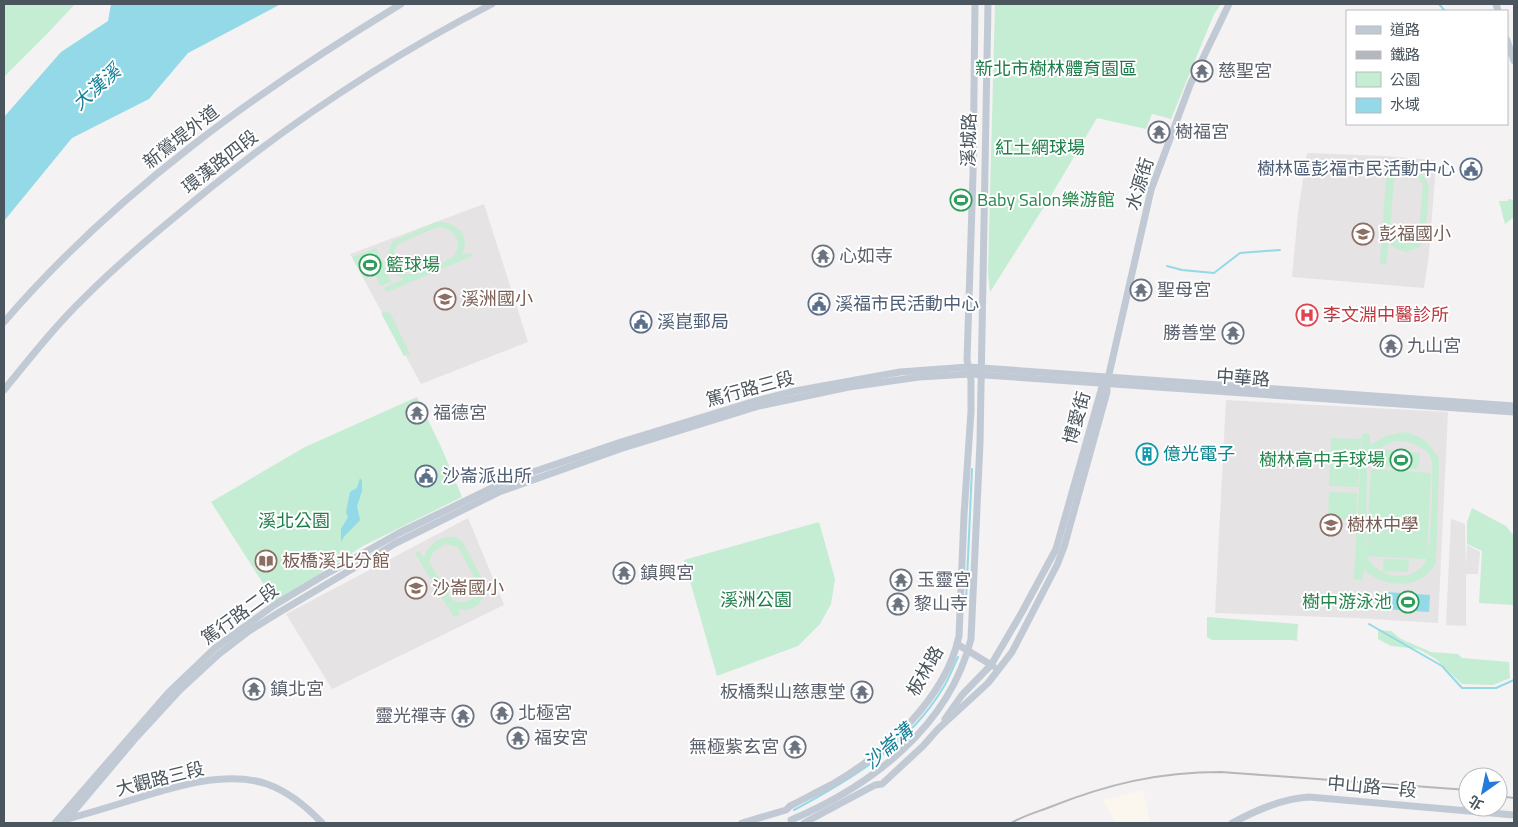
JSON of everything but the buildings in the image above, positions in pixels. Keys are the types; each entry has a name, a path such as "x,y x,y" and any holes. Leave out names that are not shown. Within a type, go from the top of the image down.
{"street":[{"name":"新鶯堤外道","path":"4,322 58,262 162,169 264,92 336,43 401,4"},
{"name":"環漢路四段","path":"4,390 50,334 85,297 117,266 202,193 302,118 384,64 449,26 492,4"},
{"name":"溪城路","path":"969,370 975,4"},
{"name":"溪城路","path":"980,371 988,4"},
{"name":"水源街","path":"1107,381 1151,190 1190,85 1229,4"},
{"path":"1508,43 1514,61"},
{"name":"中華路","path":"969,370 1514,412"},
{"name":"篤行路三段","path":"545,468 674,425 795,391 900,372 969,370"},
{"name":"篤行路三段","path":"548,476 620,449 759,406 858,386 969,370"},
{"name":"板林路","path":"742,823 786,810 856,768 905,728 934,693 949,665 959,636 971,410 969,370"},
{"name":"板林路","path":"968,652 971,639 980,442 980,371"},
{"name":"中華路","path":"1107,381 1514,406"},
{"name":"博愛街","path":"804,823 874,784 882,784 923,746 962,694 991,665 1056,549 1102,387 1107,381"},
{"name":"博愛街","path":"938,728 974,698 999,670 1012,652 1057,565 1064,547 1107,392 1107,381"},
{"name":"篤行路二段","path":"55,823 165,696 215,648 274,606 399,533 496,486 545,468"},
{"name":"篤行路二段","path":"66,821 119,756 180,690 249,631 396,542 498,492 548,476"},
{"path":"957,644 999,670"},
{"path":"786,810 792,821 833,800 873,775 913,741 936,713 953,684 968,652"},
{"name":"大觀路三段","path":"55,823 190,784 212,780 240,779 266,784 292,797 309,809 322,823"},
{"name":"中山路一段","path":"1232,823 1280,802 1309,797 1514,814"}],"shaded area":[{"name":"彭福國小","path":"1307,153 1433,160 1436,164 1429,254 1424,288 1292,277 1298,213"},
{"name":"溪洲國小","path":"484,204 528,342 421,384 350,254"},
{"name":"樹林中學","path":"1226,400 1448,412 1438,623 1215,613"},
{"name":"沙崙國小","path":"468,518 504,605 332,689 286,614"},
{"path":"1451,519 1465,524 1466,567 1467,545 1480,552 1478,574 1466,574 1466,626 1446,625"},
{"path":"1143,790 1150,823 1115,823 1103,800"}],"green space":[{"path":"4,4 75,4 4,77"},
{"name":"新北市樹林體育園區","path":"995,4 1221,4 1214,14 1171,119 1152,114 1146,129 1097,118 1049,199 990,292 988,272"},
{"path":"1411,166 1418,170 1425,178 1429,187 1425,238 1419,247 1406,252 1388,243 1386,265 1380,264 1387,167 1392,167 1392,173 1403,167","holes":["1409,173 1419,178 1423,185 1419,235 1413,242 1405,244 1395,239 1390,231 1394,181 1398,176"]},
{"path":"1508,199 1514,200 1514,217 1505,224 1499,201 1508,201"},
{"path":"436,222 446,223 459,229 464,237 465,244 462,255 471,253 472,256 387,292 384,288 404,279 394,272 389,263 390,246 393,241","holes":["437,227 452,232 458,241 457,251 454,256 434,267 414,274 408,274 399,269 394,260 395,249 398,244"]},
{"name":"籃球場","path":"376,248 391,282 380,286 375,273 365,278 352,257"},
{"path":"389,311 410,354 404,356 381,313"},
{"name":"溪北公園","path":"417,397 462,497 363,546 275,602 211,502 305,447"},
{"path":"1403,432 1421,438 1432,448 1439,459 1436,563 1427,574 1411,583 1386,582 1364,570 1362,580 1354,579 1362,434 1370,434 1370,445 1386,436","holes":["1395,441 1416,445 1425,450 1431,458 1432,507 1427,558 1431,473 1371,469 1366,555 1367,463 1375,452","1367,556 1427,559 1422,567 1414,573 1406,576 1396,576 1379,570"]},
{"path":"1331,438 1361,439 1358,487 1329,486"},
{"name":"樹林高中手球場","path":"1384,450 1420,453 1418,469 1383,466"},
{"path":"1329,492 1357,493 1356,521 1328,519"},
{"path":"1472,508 1506,526 1514,536 1514,605 1479,603 1482,551 1467,544 1467,522"},
{"name":"溪洲公園","path":"819,522 835,579 831,604 820,624 798,646 717,676 684,560"},
{"path":"454,537 462,541 487,588 483,598 476,606 468,610 457,609 460,615 454,617 415,553 419,551 424,558 430,547 442,538","holes":["445,544 458,547 480,588 472,599 465,602 452,600 429,562 433,552"]},
{"path":"1384,559 1409,560 1408,572 1383,571"},
{"path":"1207,617 1298,624 1297,641 1212,640 1207,637"},
{"path":"1378,630 1391,631 1401,639 1431,652 1458,654 1462,658 1509,662 1510,678 1493,685 1462,684 1436,659 1418,649 1391,646 1378,639"}],"water":[{"name":"大漢溪","path":"111,4 281,4 188,53 149,99 72,138 4,221 4,117 61,52 108,21"},
{"path":"360,478 362,481 362,491 357,506 360,520 341,542 341,529 348,517 346,512 350,492 357,488"},
{"name":"樹中游泳池","path":"1386,592 1430,595 1429,612 1386,609"}],"waterway":[{"path":"1439,4 1444,10"},
{"path":"1167,266 1182,270 1214,273 1240,253 1280,250"},
{"name":"沙崙溝","path":"966,602 972,469"},
{"path":"1369,624 1442,666 1462,688 1496,688 1514,680"},
{"name":"沙崙溝","path":"794,810 857,773 896,744 929,708 945,684 958,657"}],"railway":[{"path":"1011,823 1025,816 1092,792 1134,781 1176,774 1221,772 1458,789"},
{"path":"1508,797 1514,798"}],"place":[{"name":"慈聖宮","path":"1202,71"},
{"name":"樹福宮","path":"1159,132"},
{"name":"樹林區彭福市民活動中心","path":"1471,169"},
{"name":"Baby Salon樂游館","path":"961,200"},
{"name":"彭福國小","path":"1363,234"},
{"name":"心如寺","path":"823,256"},
{"name":"籃球場","path":"370,265"},
{"name":"聖母宮","path":"1141,290"},
{"name":"溪洲國小","path":"445,299"},
{"name":"溪福市民活動中心","path":"819,304"},
{"name":"李文淵中醫診所","path":"1307,315"},
{"name":"溪崑郵局","path":"641,322"},
{"name":"勝善堂","path":"1233,333"},
{"name":"九山宮","path":"1391,346"},
{"name":"福德宮","path":"417,413"},
{"name":"億光電子","path":"1147,454"},
{"name":"樹林高中手球場","path":"1401,460"},
{"name":"沙崙派出所","path":"426,476"},
{"name":"樹林中學","path":"1331,525"},
{"name":"板橋溪北分館","path":"266,561"},
{"name":"鎮興宮","path":"624,573"},
{"name":"玉靈宮","path":"901,580"},
{"name":"沙崙國小","path":"416,588"},
{"name":"樹中游泳池","path":"1408,602"},
{"name":"黎山寺","path":"898,604"},
{"name":"鎮北宮","path":"254,689"},
{"name":"板橋梨山慈惠堂","path":"862,692"},
{"name":"北極宮","path":"502,713"},
{"name":"靈光禪寺","path":"463,716"},
{"name":"福安宮","path":"518,738"},
{"name":"無極紫玄宮","path":"795,747"}],"park label":[{"name":"紅土網球場","path":"1040,148"}]}
